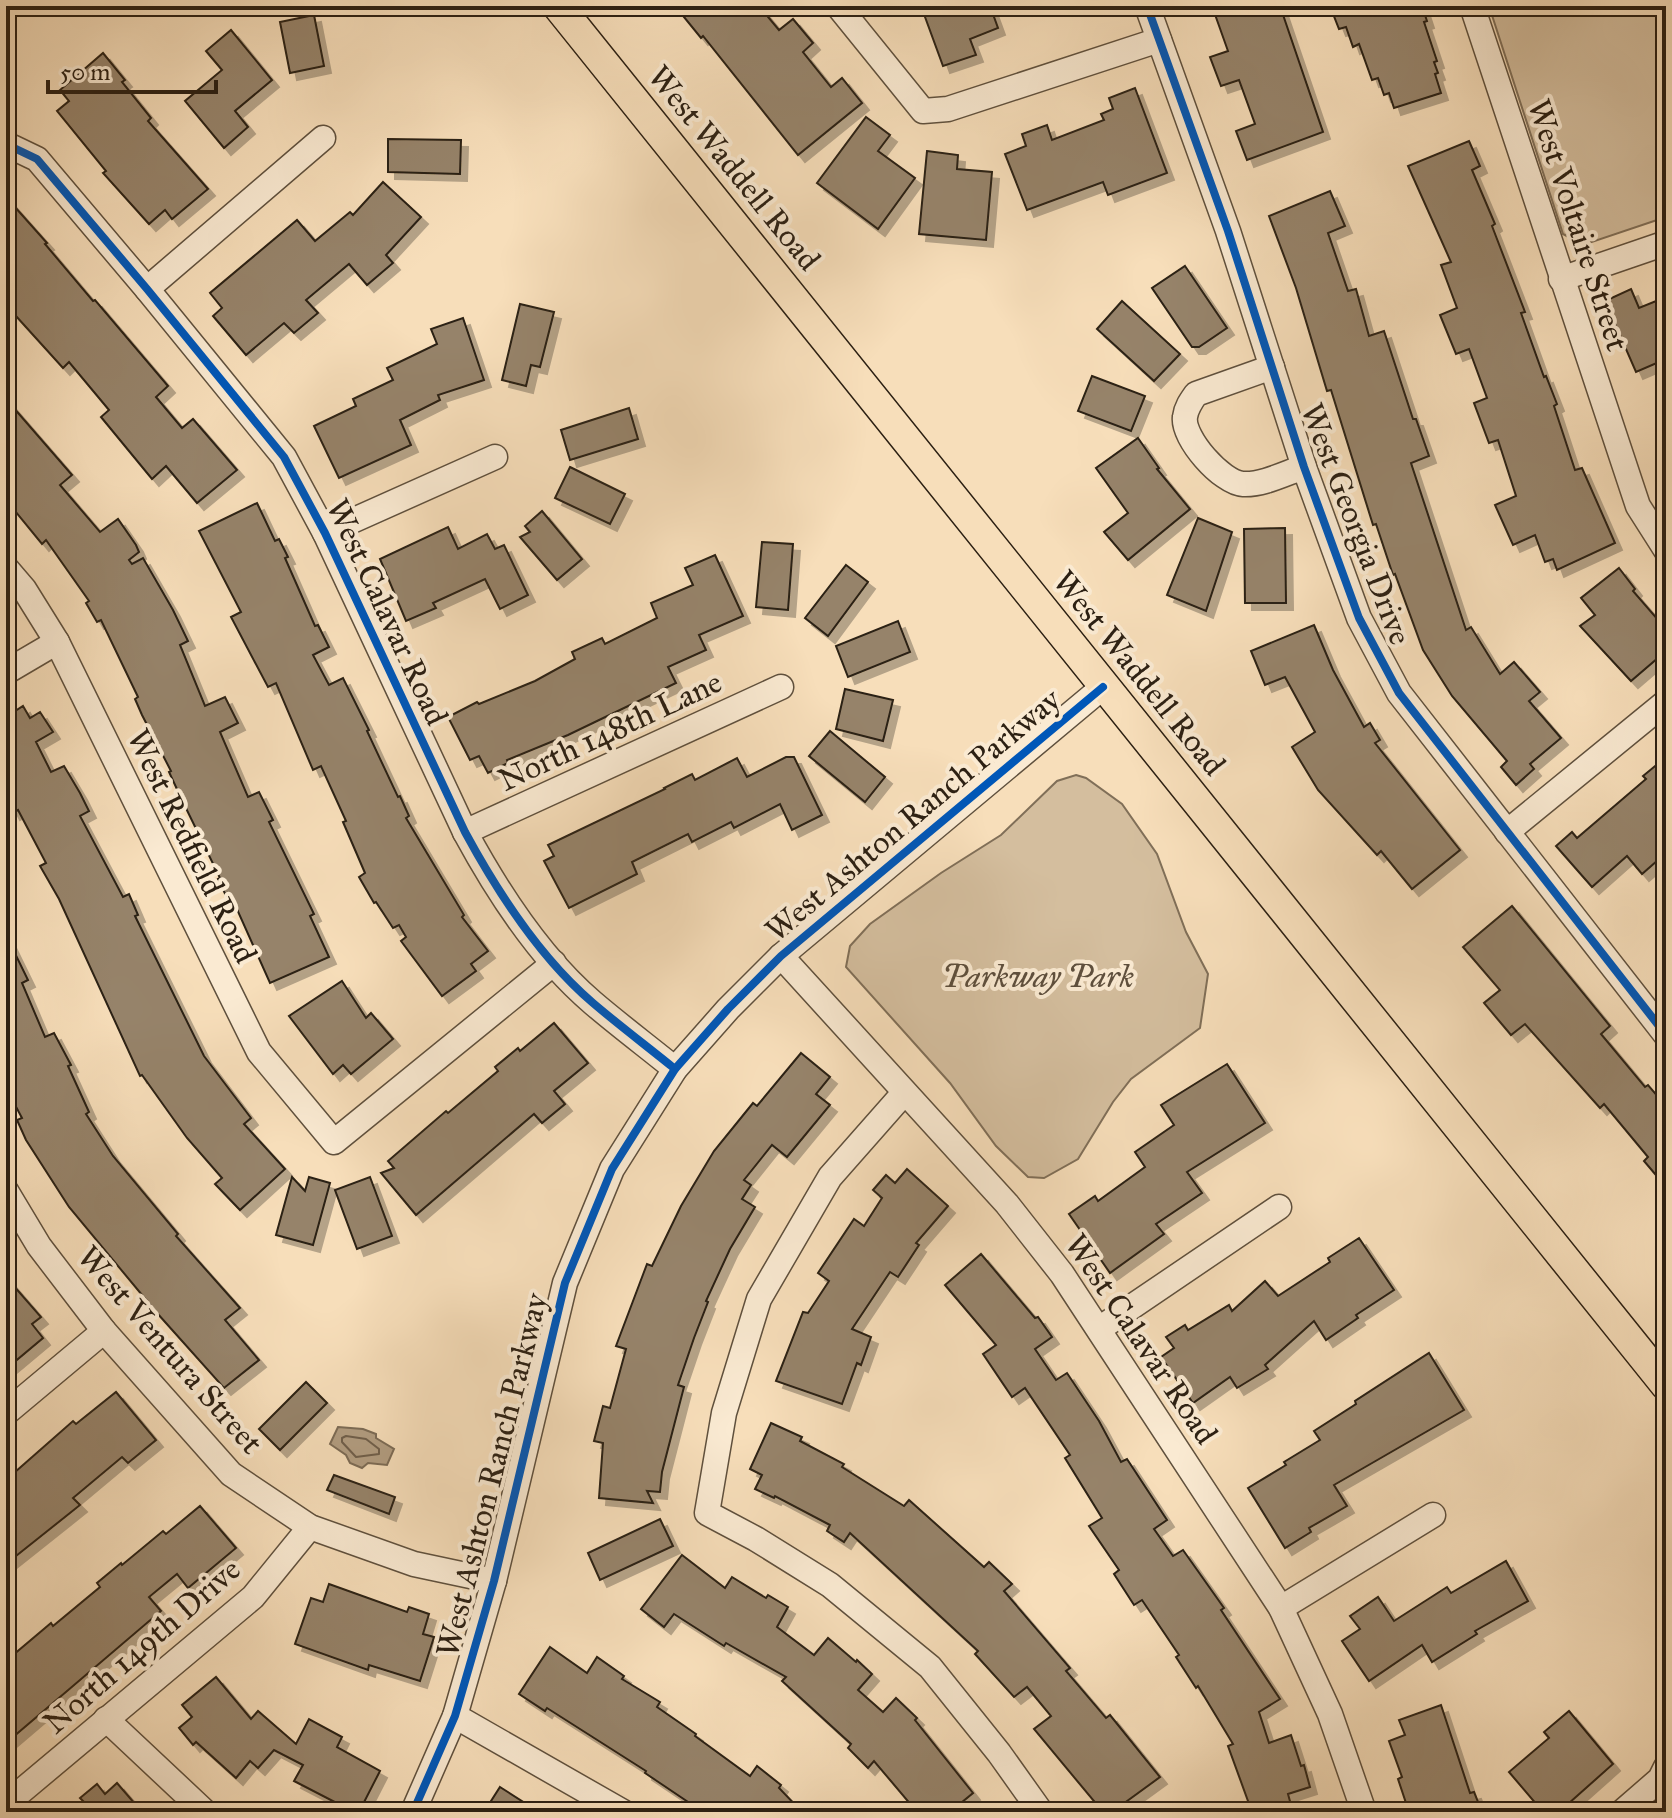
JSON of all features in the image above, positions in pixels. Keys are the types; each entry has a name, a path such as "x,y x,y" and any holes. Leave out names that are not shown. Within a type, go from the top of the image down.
{"main road":[{"name":"West Waddell Road","path":"558,6 1666,1385"}],"street":[{"path":"838,6 923,111 948,109 1159,40"},
{"name":"West Georgia Drive","path":"1147,6 1228,231 1304,467 1359,618 1399,693 1666,1035"},
{"name":"West Voltaire Street","path":"1472,6 1638,506 1666,550"},
{"path":"147,289 323,138"},
{"name":"West Calavar Road","path":"9,148 37,159 284,457 325,533 483,866 554,963 591,1002 675,1069"},
{"path":"1561,279 1666,243"},
{"name":"West Georgia Drive","path":"1272,367 1196,394 1185,416 1186,427 1216,470 1240,484 1254,484 1304,467"},
{"path":"325,533 495,457"},
{"name":"West Redfield Road","path":"6,568 24,589 57,642 259,1052 334,1142 554,963"},
{"path":"6,672 57,642"},
{"name":"North 148th Lane","path":"465,832 781,687"},
{"name":"West Ashton Ranch Parkway","path":"413,1812 455,1716 494,1581 565,1283 612,1169 675,1069 781,956 1103,687"},
{"path":"1507,832 1666,702"},
{"name":"West Calavar Road","path":"781,956 1007,1204 1062,1274 1281,1608 1330,1714 1364,1812"},
{"path":"904,1093 830,1177 759,1299 724,1413 707,1513 830,1585 930,1667 999,1753 1041,1812"},
{"name":"West Ventura Street","path":"6,1191 39,1246 104,1331 231,1474 310,1527 414,1564 494,1581"},
{"path":"1099,1329 1279,1207"},
{"path":"6,1413 104,1331"},
{"path":"1281,1608 1433,1515"},
{"name":"North 149th Drive","path":"6,1804 253,1597 310,1527"},
{"path":"455,1716 623,1812"},
{"path":"106,1719 205,1812"},
{"path":"1622,1812 1660,1779 1666,1767"}],"green space":[{"path":"1489,6 1666,6 1666,217 1583,245 1563,234"},
{"name":"Parkway Park","path":"1076,775 1086,778 1122,804 1157,854 1186,932 1208,974 1200,1028 1131,1079 1078,1159 1044,1178 1028,1177 996,1146 950,1083 846,967 850,946 870,924 1001,835 1057,781"}],"water":[{"path":"338,1427 363,1429 376,1434 376,1438 394,1449 387,1465 368,1463 362,1468 350,1463 346,1455 330,1444"}],"building":[{"path":"675,6 759,6 779,30 793,19 813,43 803,52 831,87 842,78 862,103 798,155 703,36 701,38"},
{"path":"921,6 990,6 998,28 970,39 976,55 943,66"},
{"path":"1212,6 1280,6 1323,132 1247,160 1236,131 1255,124 1239,80 1221,86 1210,57 1228,51"},
{"path":"1330,6 1422,6 1437,61 1434,62 1438,73 1435,74 1441,93 1394,108 1389,93 1384,95 1378,78 1372,80 1359,44 1353,47 1346,27 1339,29"},
{"path":"314,15 324,66 290,73 280,22"},
{"path":"231,30 272,80 235,111 248,127 224,148 185,101 222,70 206,51"},
{"path":"103,53 151,118 148,121 208,189 172,219 165,210 149,224 103,173 106,171 57,111 69,101 60,90"},
{"path":"1135,88 1167,173 1108,195 1103,182 1027,210 1005,154 1026,146 1022,134 1047,125 1052,140 1104,120 1101,114 1113,109 1109,98"},
{"path":"866,117 890,135 878,151 915,178 878,229 817,183"},
{"path":"388,139 461,140 460,174 388,172"},
{"path":"1469,141 1480,166 1472,170 1495,224 1492,226 1525,312 1521,313 1557,404 1554,406 1575,470 1582,468 1615,543 1557,570 1553,559 1545,562 1535,535 1513,545 1495,505 1516,496 1498,440 1489,443 1474,403 1487,398 1469,349 1456,354 1440,315 1457,308 1441,265 1451,262 1408,166"},
{"path":"927,151 958,155 957,169 992,172 986,240 919,234"},
{"path":"383,182 421,217 386,255 393,263 367,285 349,264 306,300 318,313 294,333 284,323 246,355 213,316 222,308 210,293 297,220 315,241 350,212 353,215"},
{"path":"1330,191 1345,226 1328,233 1348,291 1356,289 1369,336 1384,331 1413,419 1416,419 1429,456 1411,463 1466,630 1471,627 1500,674 1514,662 1540,692 1529,701 1561,738 1530,764 1534,769 1516,785 1501,767 1507,761 1452,696 1423,650 1376,524 1373,525 1331,390 1327,391 1296,288 1269,216"},
{"path":"6,197 168,386 156,397 182,428 193,419 237,470 197,503 166,466 152,479 101,417 109,410 69,362 63,368 6,305"},
{"path":"1185,266 1227,328 1199,347 1192,347 1152,288"},
{"path":"1631,289 1639,308 1666,297 1666,359 1636,372 1605,301"},
{"path":"1122,301 1180,354 1154,381 1097,329"},
{"path":"520,304 554,312 540,367 531,365 526,386 502,380"},
{"path":"463,318 484,380 438,395 440,400 400,420 411,445 339,478 314,426 356,406 353,399 393,380 387,368 437,344 431,329"},
{"path":"1092,376 1145,396 1131,431 1078,411"},
{"path":"6,399 72,475 60,485 100,532 118,519 136,545 139,552 129,560 132,564 143,558 173,610 188,641 180,645 205,706 225,697 238,723 220,732 248,797 259,792 273,820 269,822 314,914 310,916 329,957 270,983 232,898 228,900 218,879 101,620 97,622 86,603 89,601 46,540 42,544 6,500"},
{"path":"629,408 638,439 570,460 561,430"},
{"path":"1138,438 1157,469 1190,509 1128,560 1104,532 1128,513 1096,468"},
{"path":"570,467 625,494 610,524 555,498"},
{"path":"257,503 275,541 279,539 288,557 285,558 315,626 318,625 329,647 313,655 329,685 343,678 409,816 406,818 464,915 462,917 488,951 471,964 476,971 442,996 401,941 406,937 399,925 393,928 359,877 365,873 321,766 313,770 276,683 268,687 231,617 241,612 199,531"},
{"path":"542,511 582,559 557,580 520,537 530,532 525,526"},
{"path":"1198,518 1232,532 1206,611 1167,595"},
{"path":"448,527 458,549 487,534 495,549 504,545 528,595 500,609 485,579 433,603 436,608 406,621 380,559"},
{"path":"1285,528 1286,603 1245,603 1244,529"},
{"path":"762,542 793,544 788,610 756,607"},
{"path":"715,555 743,616 699,635 706,650 668,667 676,683 568,735 507,760 508,763 488,773 479,756 470,760 448,717 477,702 479,704 535,681 575,659 572,652 602,638 605,644 657,618 651,603 693,585 685,568"},
{"path":"846,565 868,582 828,636 805,618"},
{"path":"1619,568 1635,589 1633,591 1666,629 1666,651 1631,681 1580,626 1595,615 1581,598"},
{"path":"898,621 910,652 848,677 836,646"},
{"path":"1314,625 1333,670 1364,727 1370,723 1380,740 1375,743 1460,850 1412,889 1381,851 1377,855 1318,790 1292,747 1315,732 1285,677 1265,685 1251,651"},
{"path":"845,689 893,700 883,741 836,729"},
{"path":"23,706 30,718 40,712 53,732 36,742 51,772 64,766 80,793 89,811 80,816 123,897 129,894 138,915 135,916 204,1056 251,1118 244,1124 285,1169 240,1210 215,1184 222,1178 140,1076 59,899 40,866 46,863 18,810 13,813 6,799 6,717"},
{"path":"830,731 885,777 865,802 809,756"},
{"path":"786,757 794,757 822,815 792,830 780,804 734,828 731,822 692,842 688,834 632,862 637,874 569,908 544,861 554,856 548,845 692,774 695,780 737,758 747,777"},
{"path":"1666,757 1666,853 1642,874 1627,856 1592,887 1556,846 1572,832 1577,838 1646,779 1643,776"},
{"path":"1512,906 1610,1026 1601,1034 1645,1087 1648,1085 1666,1106 1666,1187 1644,1161 1648,1157 1604,1104 1600,1108 1525,1024 1511,1035 1484,1003 1500,990 1463,947"},
{"path":"6,935 28,980 22,983 45,1037 54,1033 71,1065 68,1066 89,1112 86,1114 113,1156 178,1234 176,1236 240,1308 225,1320 259,1360 224,1388 69,1207 26,1140 17,1120 22,1118 6,1088"},
{"path":"342,981 366,1018 371,1013 393,1039 351,1074 343,1065 333,1074 289,1016"},
{"path":"554,1023 588,1063 554,1091 565,1104 542,1123 534,1114 416,1215 381,1173 394,1168 388,1161 498,1071 495,1067"},
{"path":"801,1053 830,1077 816,1094 830,1105 787,1157 772,1145 744,1180 751,1185 742,1199 755,1207 730,1249 706,1301 678,1385 684,1387 662,1472 660,1492 647,1491 653,1503 599,1498 603,1443 594,1441 603,1406 610,1408 626,1349 616,1346 647,1264 652,1266 681,1206 714,1151 753,1103 757,1106"},
{"path":"1227,1064 1265,1123 1187,1172 1202,1193 1156,1224 1164,1234 1110,1273 1069,1214 1095,1196 1098,1201 1145,1167 1135,1152 1174,1125 1161,1105"},
{"path":"907,1169 948,1206 916,1243 919,1245 898,1277 890,1272 852,1329 871,1337 861,1365 857,1363 842,1404 776,1381 803,1312 808,1313 829,1281 818,1273 854,1219 864,1226 882,1198 873,1190 886,1175 895,1183"},
{"path":"292,1177 305,1191 309,1177 330,1183 313,1245 276,1235"},
{"path":"370,1177 392,1236 357,1249 335,1190"},
{"path":"1359,1238 1394,1290 1326,1340 1314,1321 1265,1365 1268,1369 1237,1388 1230,1377 1193,1403 1161,1357 1174,1348 1166,1337 1185,1325 1188,1330 1229,1305 1232,1311 1265,1281 1278,1296 1330,1262 1328,1258"},
{"path":"981,1254 1052,1337 1035,1349 1056,1380 1067,1373 1099,1421 1121,1462 1127,1459 1167,1520 1154,1529 1173,1556 1183,1550 1224,1608 1221,1610 1280,1699 1259,1712 1269,1743 1291,1735 1301,1766 1304,1765 1310,1787 1288,1794 1291,1805 1272,1812 1252,1812 1228,1746 1233,1744 1142,1600 1134,1605 1114,1574 1119,1570 1089,1526 1102,1518 1065,1458 1070,1455 1025,1388 1012,1397 983,1354 996,1345 945,1285"},
{"path":"6,1277 41,1317 32,1324 43,1338 6,1369"},
{"path":"1429,1353 1464,1410 1334,1485 1347,1506 1309,1528 1311,1532 1285,1548 1248,1488 1320,1440 1314,1431"},
{"path":"306,1382 327,1403 280,1450 259,1429"},
{"path":"116,1392 156,1440 128,1463 122,1457 73,1498 80,1505 6,1564 6,1480 73,1421 76,1424"},
{"path":"771,1423 802,1437 800,1441 844,1464 842,1467 904,1506 909,1500 984,1567 989,1562 1012,1584 1004,1591 1070,1668 1066,1671 1106,1718 1110,1715 1160,1777 1112,1812 1103,1812 1034,1729 1051,1716 1027,1687 1014,1697 975,1654 978,1651 850,1533 844,1542 827,1531 830,1525 755,1489 762,1475 750,1469"},
{"path":"334,1475 395,1497 389,1514 327,1490"},
{"path":"200,1506 236,1548 188,1588 177,1574 149,1597 161,1611 6,1743 6,1661 100,1587 97,1583 121,1563 163,1531 166,1534"},
{"path":"660,1519 673,1546 600,1580 588,1553"},
{"path":"682,1555 725,1588 732,1577 766,1598 768,1595 788,1607 777,1627 814,1655 828,1638 857,1660 872,1674 858,1690 883,1712 896,1698 917,1718 915,1720 973,1793 950,1812 917,1812 874,1761 868,1768 848,1748 851,1744 782,1681 786,1677 726,1643 724,1646 674,1614 664,1627 641,1609"},
{"path":"1506,1561 1528,1601 1475,1631 1477,1634 1432,1662 1422,1645 1369,1681 1342,1641 1360,1629 1350,1616 1378,1597 1394,1621 1447,1587 1451,1593"},
{"path":"329,1584 407,1612 409,1607 429,1614 423,1634 434,1637 420,1681 369,1665 368,1670 295,1644 311,1598 323,1602"},
{"path":"550,1647 587,1673 597,1657 624,1676 622,1679 660,1702 657,1707 750,1776 757,1766 781,1785 779,1788 802,1812 703,1812 646,1771 547,1708 545,1711 519,1694"},
{"path":"216,1677 251,1719 258,1711 296,1744 309,1719 342,1737 337,1747 380,1771 359,1812 294,1781 303,1765 274,1750 258,1768 250,1761 236,1778 196,1742 193,1745 179,1728 192,1717 182,1705"},
{"path":"1441,1705 1470,1793 1474,1792 1482,1812 1409,1812 1398,1779 1402,1777 1389,1741 1405,1735 1399,1720"},
{"path":"1569,1711 1613,1764 1559,1812 1543,1812 1509,1772 1549,1738 1544,1732"},
{"path":"117,1783 142,1812 70,1812 83,1801 80,1798 97,1784 105,1794"},
{"path":"500,1787 539,1812 484,1812"}],"cycle path":[{"path":"1147,6 1228,231 1304,467 1359,618 1399,693 1666,1035"},
{"path":"6,149 12,147 37,159 284,457 325,533 465,832 491,878 555,966 603,1012 675,1069"},
{"path":"413,1812 455,1716 494,1581 565,1283 612,1169 675,1069 781,956 1103,687"}]}
